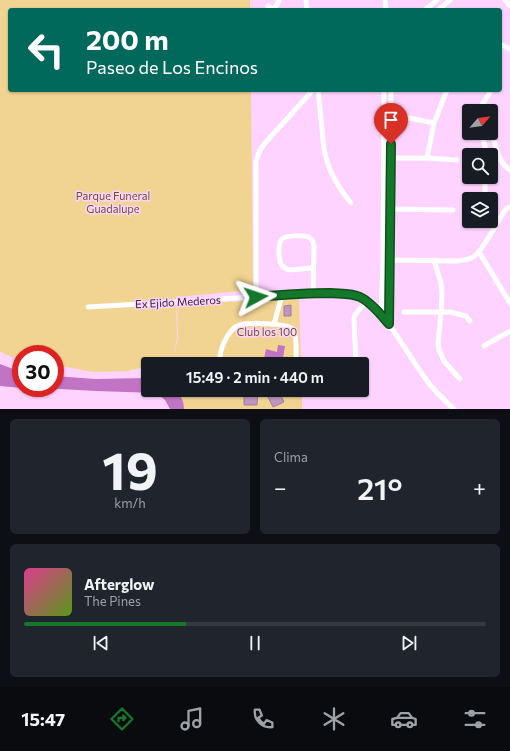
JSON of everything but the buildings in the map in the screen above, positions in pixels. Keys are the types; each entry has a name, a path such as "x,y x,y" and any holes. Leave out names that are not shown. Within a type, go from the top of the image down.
{"street":[{"path":"428,8 438,0 444,5"},
{"path":"440,8 450,0"},
{"path":"505,0 510,6"},
{"path":"256,297 256,161 260,150 265,143 311,92"},
{"path":"318,92 324,150 329,169 338,186 351,203"},
{"path":"381,315 384,260 384,92"},
{"path":"389,324 391,92"},
{"path":"427,158 434,123 445,92"},
{"path":"484,104 490,92"},
{"path":"404,117 434,123"},
{"path":"493,140 501,161 510,170"},
{"path":"384,158 457,160"},
{"path":"384,260 464,260 473,258 479,252 506,208 510,207"},
{"path":"384,209 453,210"},
{"path":"313,268 290,270 282,266 279,258 280,242 283,238 287,236 302,236 309,237 311,239 314,246 313,293"},
{"path":"479,252 510,303"},
{"path":"434,260 441,283 442,312 438,344 439,350 444,361 460,379"},
{"name":"Ex Ejido Mederos","path":"88,307 313,293 353,295 366,301 389,324 426,379 441,397 454,409"},
{"path":"274,324 282,295"},
{"path":"356,357 354,319 355,315 366,301"},
{"path":"404,312 450,312 466,316 470,321"},
{"path":"220,357 221,350 226,338 236,327 243,324 274,324 290,327 294,330 296,357"},
{"path":"484,346 510,331"}],"green space":[{"name":"Parque Funeral Guadalupe","path":"0,0 250,0 250,8 8,8 8,92 251,92 253,290 176,297 177,339 173,357 141,357 141,368 128,371 93,372 64,367 64,345 12,345 12,357 0,352"},
{"name":"Club los 100","path":"299,299 301,357 173,357 178,339 177,304"},
{"path":"181,397 302,397 302,409 184,409"}],"shaded area":[{"path":"278,345 285,346 283,357 264,357 266,349 277,352"},
{"path":"0,364 12,369 12,387 0,386"},
{"path":"64,377 95,379 141,378 141,393 64,389"},
{"path":"161,397 181,397 184,409 170,409 165,400"}],"route":[{"path":"256,297 313,293 353,295 366,301 389,324 391,144"}]}
